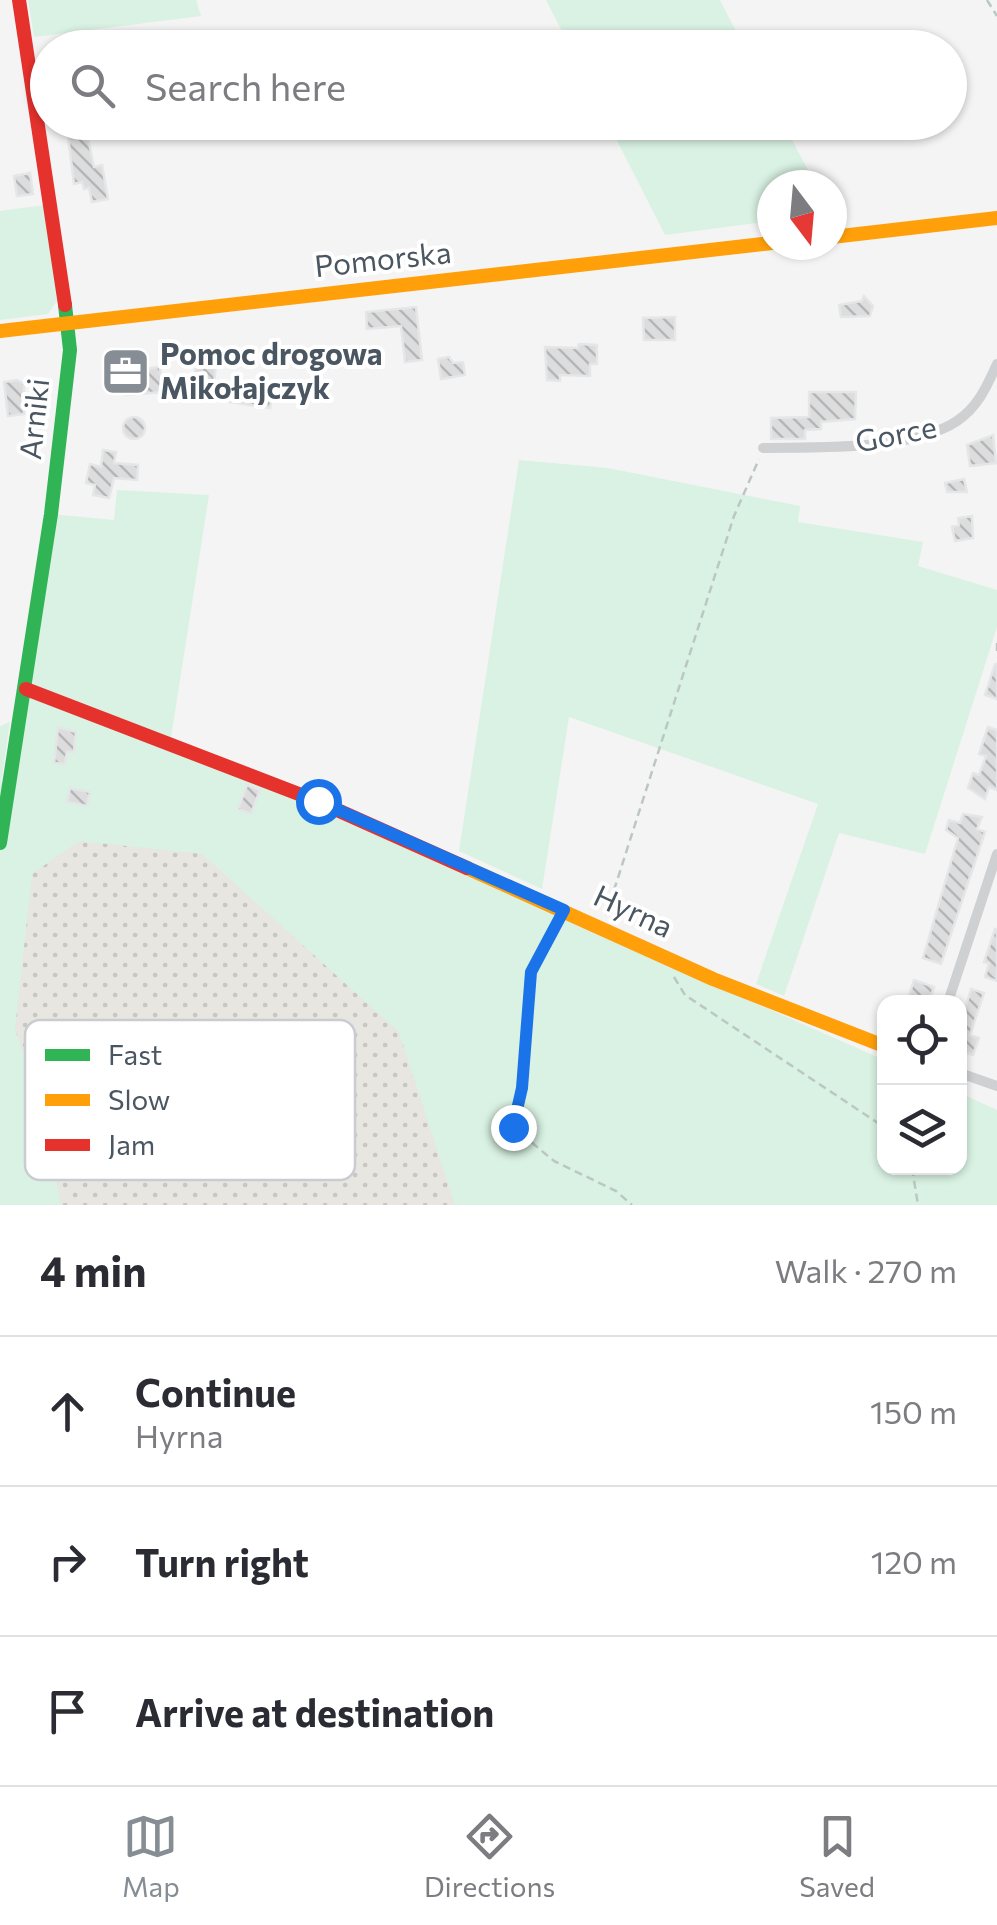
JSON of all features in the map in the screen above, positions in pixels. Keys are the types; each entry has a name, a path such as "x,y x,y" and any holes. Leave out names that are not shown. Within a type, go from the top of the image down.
{"street":[{"name":"Arniki","path":"19,0 30,67"},
{"name":"Arniki","path":"0,844 63,419 68,323 42,140"},
{"path":"847,234 997,218"},
{"name":"Pomorska","path":"0,331 757,246"},
{"name":"Gorce","path":"763,448 844,446 933,433 957,421 977,403 997,364"},
{"name":"Hyrna","path":"26,689 318,801 660,955 877,1043"},
{"path":"950,995 997,854"},
{"path":"967,1076 997,1086"}],"path":[{"path":"988,0 997,16"},
{"path":"602,928 734,516 763,448"},
{"path":"997,644 997,652"},
{"path":"564,910 531,972 522,1088 513,1127 554,1161 616,1190 632,1205"},
{"path":"660,955 686,995 877,1122"},
{"path":"913,1175 918,1205"}],"green space":[{"path":"28,0 196,0 201,16 90,30 33,30"},
{"path":"546,0 720,0 735,30 561,30"},
{"path":"617,140 792,140 808,170 757,170 757,223 665,235"},
{"path":"45,205 57,301 48,314 0,320 0,211"},
{"path":"519,460 608,468 800,506 798,522 923,542 918,566 997,590 997,627 925,854 839,833 784,996 756,984 818,804 569,717 542,889 459,851"},
{"path":"117,490 209,495 170,744 877,1057 877,1175 967,1175 967,1096 997,1110 997,1205 0,1205 0,726 10,722 1,783 10,780 51,514 114,520"}],"sand":[{"path":"79,841 202,854 399,1032 455,1205 61,1205 56,1180 355,1180 355,1020 25,1020 25,1059 15,1029 32,874"}],"building":[{"path":"68,140 88,140 94,167 102,165 108,199 92,202 89,188 84,189 82,182 74,184"},
{"path":"30,173 33,194 17,196 14,176"},
{"path":"864,296 873,306 870,316 841,317 839,305 862,301"},
{"path":"416,307 422,360 405,362 401,326 367,329 366,312"},
{"path":"675,317 675,340 644,340 643,318"},
{"path":"579,344 597,345 597,364 590,364 590,376 560,375 560,381 547,380 545,347 578,348"},
{"path":"449,357 453,363 463,362 465,375 441,379 438,359"},
{"path":"196,364 216,366 214,382 194,380"},
{"path":"138,366 138,370 160,367 163,392 125,395 123,383 116,384 114,370"},
{"path":"17,380 24,384 24,414 8,416 4,382"},
{"path":"233,381 273,390 270,408 230,402"},
{"path":"809,392 856,392 855,419 821,422 821,429 805,430 805,439 771,439 771,418 809,417"},
{"path":"134,417 142,420 142,436 134,439 126,436 123,428 126,420"},
{"path":"993,435 996,463 970,466 967,445"},
{"path":"103,450 116,452 114,463 138,465 137,480 114,478 109,498 93,495 95,485 86,483 90,464 101,467"},
{"path":"964,479 967,492 947,492 945,483"},
{"path":"972,516 973,538 955,541 952,527 959,525 958,518"},
{"path":"997,664 997,699 985,695"},
{"path":"58,727 76,732 74,752 67,752 65,764 54,763"},
{"path":"988,727 997,730 997,790 989,787 985,799 968,788 973,773 979,775 986,756 979,754"},
{"path":"247,785 260,790 251,814 238,809"},
{"path":"70,788 90,792 87,806 67,802"},
{"path":"963,814 982,817 977,829 985,832 941,964 923,958 958,838 946,830 949,820 960,823"},
{"path":"995,929 997,981 985,977 989,963 984,962"},
{"path":"914,980 934,987 931,995 909,995"},
{"path":"971,989 984,993 970,1035 979,1038 973,1055 967,1053 967,1002"}],"traffic: fast":[{"path":"0,843 51,514 70,350 65,305"}],"traffic: slow":[{"path":"847,235 997,218"},
{"path":"0,331 757,245"},
{"path":"467,868 713,979 877,1043"}],"traffic: jam":[{"path":"19,0 30,73"},
{"path":"40,140 65,305"},
{"path":"26,689 317,801 467,868"}],"place":[{"name":"Pomoc drogowa Mikołajczyk","path":"125,372"}],"route":[{"path":"318,801 564,910 531,972 522,1088 513,1127"}]}
